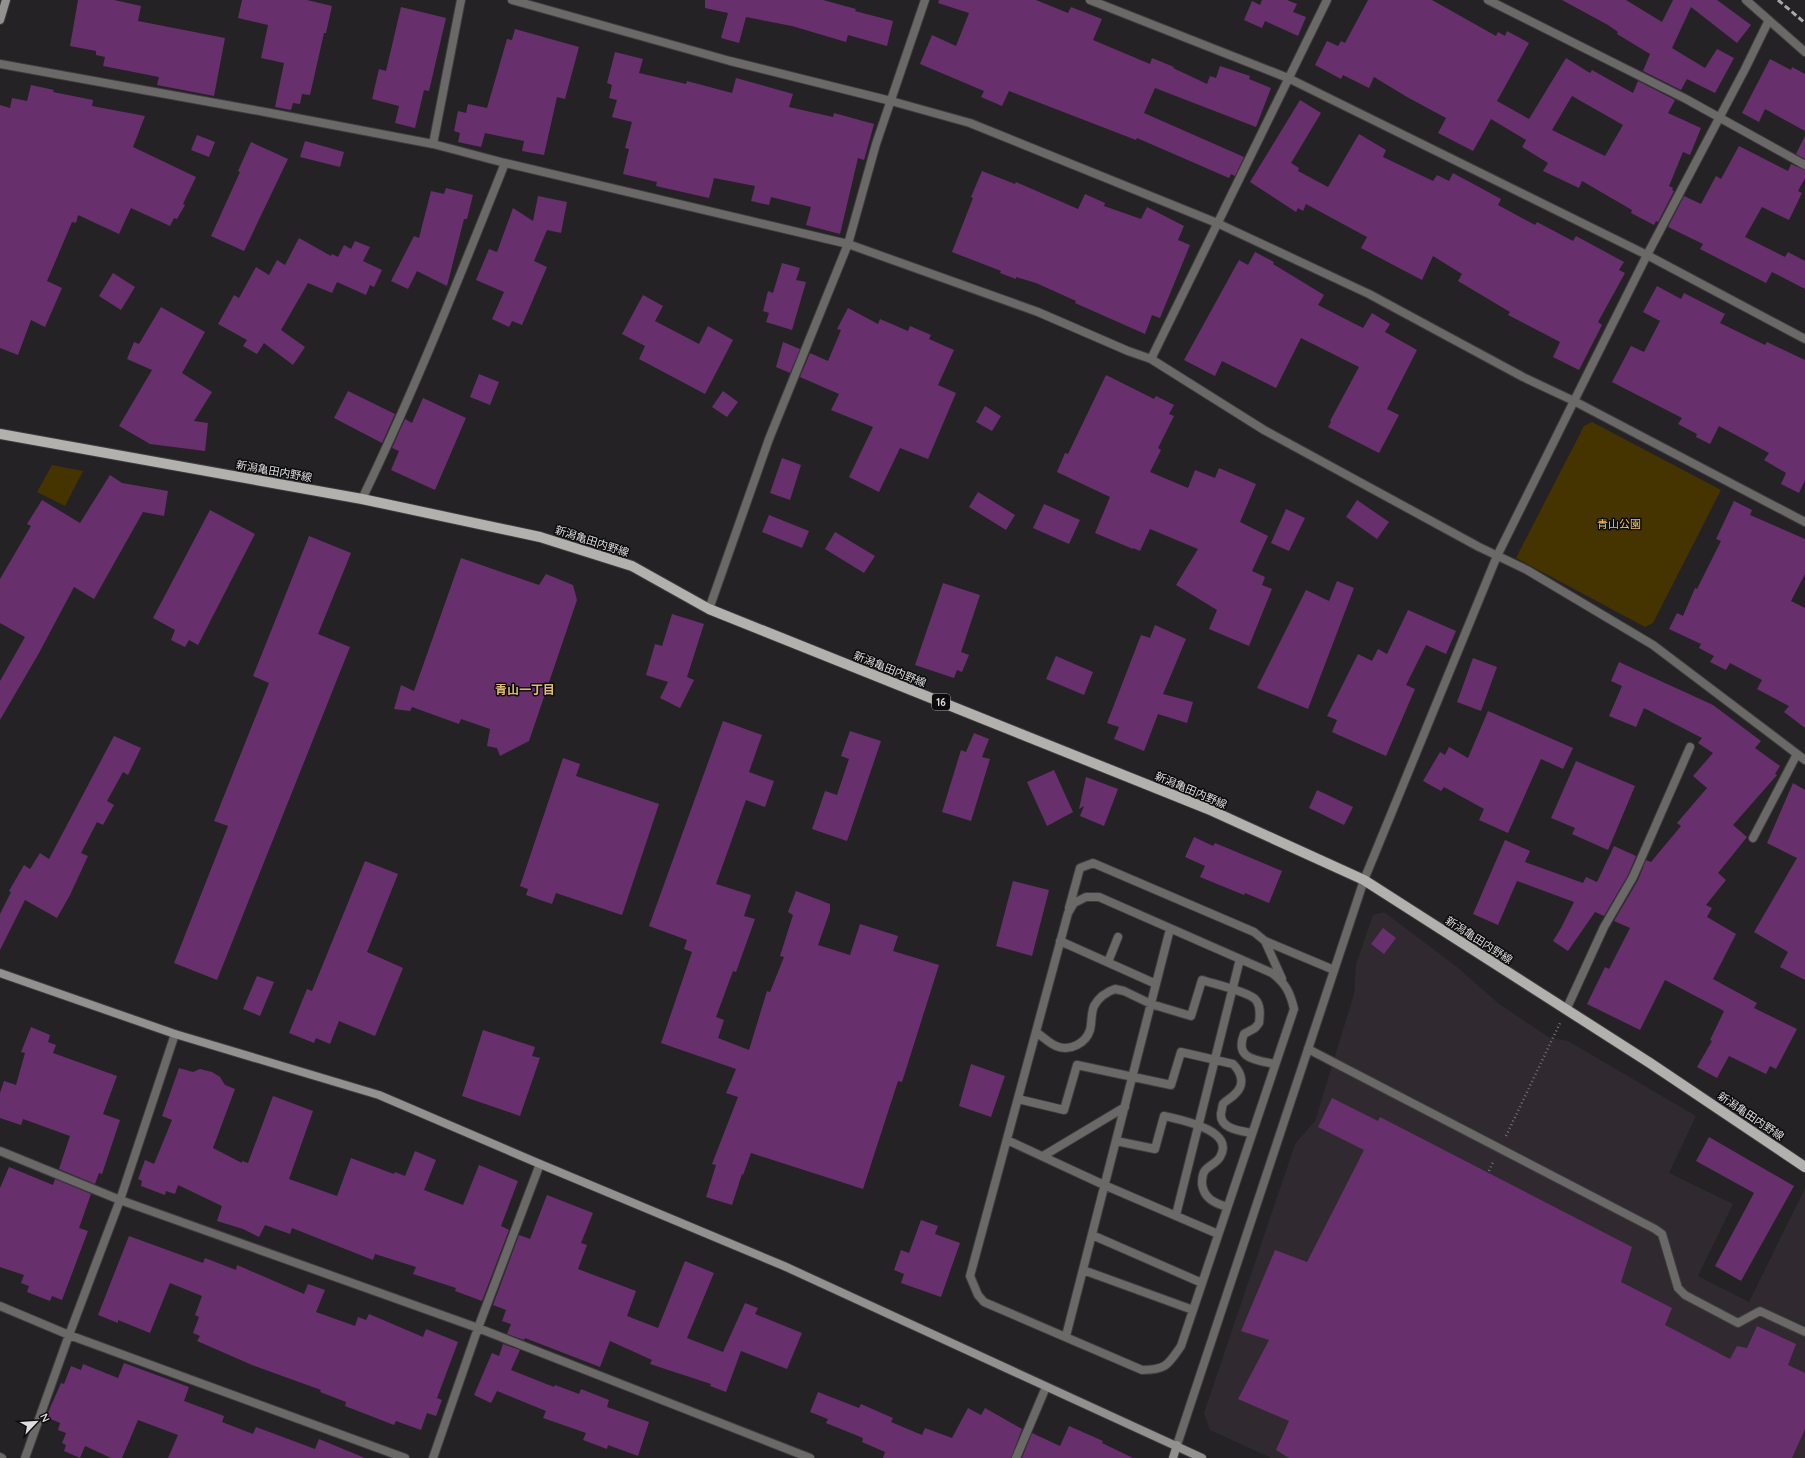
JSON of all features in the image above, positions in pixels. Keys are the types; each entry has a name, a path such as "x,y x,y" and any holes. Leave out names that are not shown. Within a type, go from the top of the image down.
{"main road":[{"name":"新潟亀田内野線","path":"0,434 362,499 540,537 632,566 709,609 1208,810 1364,880 1643,1058 1805,1167"}],"street":[{"path":"0,20 6,0"},
{"path":"433,144 461,0"},
{"path":"512,0 730,61 891,101 970,123 1217,223 1369,294 1516,373 1574,401 1805,522"},
{"path":"709,609 769,439 848,244 876,144 925,0"},
{"path":"1090,0 1288,78 1647,255 1805,339"},
{"path":"1151,359 1327,0"},
{"path":"1488,0 1686,99 1805,165"},
{"path":"1746,0 1805,52"},
{"path":"1173,1458 1364,880 1497,556 1647,255 1720,118 1769,20"},
{"path":"0,64 433,144 505,163 848,244 1038,312 1128,351 1151,359 1264,430 1497,556 1527,570 1653,645 1805,760"},
{"path":"362,499 387,448 447,311 505,163"},
{"path":"1566,1010 1604,927 1633,877 1690,747"},
{"path":"1753,838 1797,754"},
{"path":"1265,941 1290,995 1294,1009 1181,1346 1169,1364 1157,1370 1142,1370 984,1302 978,1295 970,1276 1080,868 1093,863 1254,932 1265,941 1334,970"},
{"path":"1068,913 1074,903 1086,897 1099,897 1272,973 1284,982"},
{"path":"1066,1336 1170,929"},
{"path":"1108,962 1118,937"},
{"path":"1060,941 1156,984"},
{"path":"1176,1215 1240,959"},
{"path":"0,973 175,1034 379,1095 784,1266 1046,1387 1177,1445 1202,1458"},
{"path":"1036,1032 1056,1046 1065,1048 1076,1046 1086,1040 1090,1028 1093,1007 1100,997 1115,989 1124,991 1151,1004 1191,1016 1202,980 1232,989 1255,999 1259,1007 1259,1022 1255,1028 1244,1034 1241,1048 1251,1059 1275,1064"},
{"path":"25,1458 69,1335 120,1200 175,1034"},
{"path":"1308,1049 1655,1229 1662,1234 1678,1288 1684,1296 1738,1323 1760,1312 1805,1332"},
{"path":"1018,1099 1064,1110 1077,1065 1171,1085 1181,1052 1233,1064 1239,1070 1242,1082 1240,1088 1223,1105 1221,1116 1224,1123 1230,1128 1252,1133"},
{"path":"1043,1156 1124,1107"},
{"path":"1116,1141 1154,1149 1164,1116 1198,1124 1218,1135 1221,1143 1220,1158 1204,1171 1202,1188 1207,1198 1227,1207"},
{"path":"1007,1140 1104,1185 1218,1234"},
{"path":"0,1151 120,1200 478,1328 810,1458"},
{"path":"433,1458 478,1328 540,1164"},
{"path":"1092,1235 1202,1283"},
{"path":"1083,1270 1192,1310"},
{"path":"0,1306 69,1335 405,1458"},
{"path":"1016,1458 1046,1387"}],"path":[{"path":"1489,1171 1566,1010"}],"shaded area":[{"path":"1384,912 1457,967 1499,1004 1550,1038 1568,1041 1696,1116 1669,1173 1733,1204 1698,1276 1749,1302 1805,1188 1805,1458 1271,1458 1210,1430 1204,1413 1295,1144 1315,1121 1354,994 1356,964 1373,915"}],"green space":[{"name":"青山公園","path":"1592,422 1721,490 1653,623 1645,627 1516,558 1584,426"},
{"path":"52,465 83,471 65,506 37,492"}],"building":[{"path":"78,0 114,0 141,6 138,21 225,38 214,96 157,85 159,77 103,66 105,57 96,55 96,51 70,46"},
{"path":"242,0 307,0 332,6 326,33 324,33 310,95 302,94 300,104 293,103 291,110 275,107 284,63 261,58 268,25 238,18"},
{"path":"705,0 823,0 856,9 855,11 893,21 887,46 848,35 846,42 792,26 746,17 739,43 721,38 728,13 705,8"},
{"path":"939,0 1036,0 1068,13 1071,7 1102,19 1093,40 1150,64 1152,58 1174,67 1173,68 1207,84 1210,76 1216,78 1220,66 1250,76 1249,79 1271,88 1256,127 1155,88 1144,113 1244,157 1235,176 1231,174 1229,178 1137,138 1136,140 1009,91 1002,106 981,97 984,91 920,64 932,35 956,46 969,13 938,3"},
{"path":"1262,0 1287,0 1297,4 1293,12 1306,17 1298,36 1265,21 1262,28 1244,20 1252,1 1260,5"},
{"path":"1368,0 1432,0 1496,36 1498,32 1505,36 1507,31 1529,43 1497,101 1529,119 1566,58 1590,73 1592,70 1633,93 1638,81 1675,100 1668,113 1701,128 1690,155 1683,152 1669,186 1673,188 1672,190 1674,191 1658,222 1656,221 1654,225 1631,213 1632,210 1582,181 1579,188 1543,171 1548,163 1522,147 1526,140 1491,119 1473,151 1438,133 1446,118 1374,77 1369,88 1343,75 1341,79 1315,65 1327,41 1338,46 1341,41 1345,43","holes":["1572,96 1623,125 1605,156 1552,130"]},
{"path":"1562,0 1626,0 1662,22 1673,0 1717,0 1751,25 1737,43 1691,7 1672,48 1705,68 1717,49 1734,58 1715,93 1687,79 1681,90 1643,71 1650,54 1617,34 1618,32 1608,25"},
{"path":"401,7 446,18 429,91 424,90 415,128 395,123 399,106 372,99 379,69 386,71"},
{"path":"515,29 579,47 565,99 557,97 544,155 522,151 524,141 485,133 481,147 458,142 460,133 454,131 458,111 466,113 468,104 487,108 507,39 512,40"},
{"path":"615,52 643,59 639,73 686,84 687,81 732,93 736,78 793,94 789,107 833,117 834,113 874,124 864,160 858,158 840,234 806,225 811,207 771,197 769,205 751,201 755,186 714,178 709,198 656,186 657,182 623,174 629,149 625,148 632,122 612,117 617,100 609,98 612,85 607,83"},
{"path":"1770,59 1791,70 1792,67 1805,74 1805,131 1765,109 1759,122 1742,113"},
{"path":"31,85 54,90 53,92 93,100 92,106 145,116 133,147 196,177 183,204 185,205 177,219 174,218 170,226 131,208 119,234 78,215 76,223 72,222 47,281 62,288 45,327 31,320 18,355 0,348 0,105 10,108 12,98 27,101"},
{"path":"1300,100 1321,113 1291,163 1299,168 1298,171 1328,187 1359,134 1386,150 1383,157 1433,181 1437,175 1449,181 1453,173 1501,199 1498,205 1535,225 1537,222 1573,241 1576,236 1624,262 1619,270 1625,273 1598,322 1602,325 1579,370 1553,357 1560,342 1508,315 1510,312 1458,281 1462,274 1433,256 1422,280 1361,248 1367,237 1306,204 1303,211 1298,208 1296,212 1250,182"},
{"path":"197,135 215,142 209,157 191,150"},
{"path":"1805,136 1805,159 1796,154"},
{"path":"305,141 344,152 340,167 300,157"},
{"path":"251,142 288,159 244,251 211,236 240,172 238,171"},
{"path":"1739,146 1788,171 1791,164 1805,170 1805,178 1798,191 1802,193 1789,220 1762,207 1745,237 1785,257 1788,252 1805,261 1805,289 1772,272 1766,283 1700,249 1703,244 1668,227 1684,196 1701,204 1716,176 1721,179"},
{"path":"982,171 1015,184 1016,182 1078,209 1085,194 1105,203 1104,206 1141,219 1147,207 1184,226 1178,240 1190,245 1160,318 1152,315 1145,334 1075,303 1076,301 1036,283 1016,277 1016,279 1000,273 1001,271 952,252 973,198 971,197"},
{"path":"446,188 473,195 467,219 464,219 447,286 417,271 408,289 391,281 414,236 419,238 431,191 444,194"},
{"path":"538,196 567,202 561,233 547,230 534,261 547,267 522,325 512,321 509,327 492,319 504,292 476,280 489,249 497,252 513,208 533,221"},
{"path":"299,238 331,256 332,254 338,257 344,245 351,249 355,241 370,247 363,261 382,270 374,287 370,285 366,295 337,282 332,293 308,283 281,330 305,347 293,365 264,343 257,354 243,346 247,340 218,324 234,295 239,298 256,267 269,275 277,260 285,265"},
{"path":"1255,252 1274,262 1273,264 1324,295 1318,305 1363,328 1372,313 1390,324 1385,332 1417,350 1387,409 1399,415 1379,453 1328,427 1359,367 1301,338 1276,388 1222,361 1215,376 1184,360 1239,260 1248,265"},
{"path":"782,263 800,268 796,280 806,282 792,330 766,322 769,313 763,311 768,291 773,293"},
{"path":"113,273 135,287 121,310 99,296"},
{"path":"1657,286 1681,299 1684,293 1725,314 1720,323 1765,345 1767,342 1805,360 1805,480 1799,493 1781,484 1786,473 1764,460 1769,453 1719,426 1710,444 1696,437 1697,434 1678,424 1682,418 1612,382 1631,346 1644,352 1660,321 1643,312"},
{"path":"643,295 663,306 655,321 699,344 708,326 733,340 705,394 639,359 645,346 622,334"},
{"path":"161,307 205,332 182,373 212,392 194,421 208,423 205,451 150,444 119,426 152,370 127,359 134,342 139,344"},
{"path":"848,308 878,324 880,319 908,331 910,326 931,335 929,339 954,350 938,385 956,393 928,459 900,448 879,492 849,477 873,427 831,410 839,394 800,377 810,353 828,361 841,330 837,329"},
{"path":"783,342 800,349 790,373 776,367"},
{"path":"479,374 499,382 490,405 470,397"},
{"path":"1106,375 1154,399 1156,396 1174,405 1169,414 1174,416 1158,448 1161,450 1150,472 1188,488 1195,470 1215,478 1219,468 1256,484 1240,522 1268,536 1252,571 1265,577 1262,585 1272,589 1249,646 1209,629 1217,610 1176,585 1198,549 1150,529 1140,551 1095,533 1110,497 1057,472 1065,453 1068,454"},
{"path":"348,391 395,414 382,443 334,418"},
{"path":"723,391 738,402 727,417 712,407"},
{"path":"423,398 466,418 435,490 391,470 399,451 392,448 405,419 412,423"},
{"path":"985,406 1001,416 992,431 976,422"},
{"path":"782,458 801,465 790,500 770,493"},
{"path":"110,475 122,483 168,491 164,516 143,512 94,599 74,587 39,653 0,720 0,681 25,637 0,623 0,579 31,526 27,524 42,500 80,523"},
{"path":"978,492 1015,515 1006,530 969,507"},
{"path":"1357,500 1389,522 1377,539 1346,517"},
{"path":"1734,501 1752,510 1750,515 1805,539 1805,574 1791,601 1805,608 1805,728 1784,712 1789,706 1757,689 1762,680 1730,663 1726,670 1710,662 1714,656 1699,648 1701,644 1669,629 1677,613 1683,616 1695,588 1697,589 1721,541 1716,539"},
{"path":"1044,504 1080,520 1069,544 1033,528"},
{"path":"1286,509 1305,518 1289,551 1271,543"},
{"path":"210,510 255,534 198,645 189,640 185,647 171,640 175,630 153,618"},
{"path":"769,515 809,531 802,548 762,532"},
{"path":"835,532 875,556 864,573 825,549"},
{"path":"309,536 351,553 318,634 350,647 217,980 174,963 228,826 214,821 269,683 253,676"},
{"path":"461,558 539,585 546,574 573,585 577,600 529,741 500,756 497,748 487,746 490,729 461,719 459,724 412,707 410,711 394,709 401,685 414,691"},
{"path":"1337,581 1354,588 1308,709 1257,688 1306,590 1329,601"},
{"path":"943,583 980,595 961,652 969,655 962,672 957,670 954,678 915,665"},
{"path":"1408,610 1456,631 1446,654 1426,645 1406,685 1415,689 1386,756 1332,732 1337,720 1327,716 1358,654 1372,661 1378,649 1387,654"},
{"path":"672,614 704,624 687,677 694,680 680,708 660,698 668,682 646,675 655,644 662,646"},
{"path":"1155,625 1186,639 1163,694 1193,702 1187,723 1158,714 1144,751 1114,739 1119,727 1107,723 1141,635 1150,638"},
{"path":"1056,656 1093,672 1084,695 1046,679"},
{"path":"1473,658 1497,667 1481,711 1457,702"},
{"path":"1619,662 1713,705 1761,741 1755,748 1780,766 1775,774 1777,775 1733,825 1747,837 1718,873 1726,880 1706,905 1712,908 1707,917 1736,934 1713,979 1757,1003 1754,1008 1797,1029 1776,1069 1770,1066 1766,1074 1729,1056 1717,1078 1697,1067 1712,1041 1710,1040 1724,1011 1665,980 1640,1030 1587,1004 1605,967 1609,969 1630,928 1614,921 1638,880 1646,860 1651,862 1681,826 1677,823 1707,788 1693,776 1713,753 1698,743 1702,738 1644,708 1636,727 1609,716 1622,686 1611,681"},
{"path":"1488,711 1573,748 1563,769 1541,759 1508,833 1479,820 1484,809 1444,787 1441,791 1423,781 1440,752 1445,755 1449,747 1468,758"},
{"path":"723,721 762,735 749,772 774,781 765,807 746,800 716,884 751,895 744,916 755,919 736,972 733,971 716,1017 724,1020 718,1038 749,1050 767,991 770,992 784,957 780,956 793,915 788,912 796,891 830,904 830,911 818,945 850,955 860,924 898,936 893,951 939,965 902,1082 898,1081 863,1189 751,1153 743,1175 742,1174 732,1205 706,1197 716,1165 712,1164 738,1097 726,1093 736,1069 661,1043 692,952 684,949 687,940 649,926"},
{"path":"850,731 881,741 847,841 812,829 825,791 837,795 849,759 841,756"},
{"path":"974,733 989,739 982,757 990,759 971,821 942,812 961,750 966,752"},
{"path":"114,736 141,748 128,775 123,772 107,801 114,805 103,825 97,822 81,853 88,856 70,895 57,918 25,900 0,950 0,914 11,892 9,891 24,865 30,869 40,853 49,859"},
{"path":"563,758 580,764 576,776 659,804 622,915 556,893 552,904 526,895 528,889 520,886"},
{"path":"1576,761 1635,786 1608,850 1572,834 1575,828 1551,818"},
{"path":"1054,770 1073,812 1047,826 1027,782"},
{"path":"1086,777 1118,789 1104,826 1080,816 1084,806 1079,809"},
{"path":"1793,783 1805,790 1805,980 1780,967 1788,952 1754,932 1797,858 1767,843"},
{"path":"1317,790 1353,807 1344,825 1309,808"},
{"path":"1194,837 1213,846 1215,843 1282,871 1269,903 1245,893 1244,895 1200,877 1205,866 1185,857"},
{"path":"1505,840 1530,851 1525,862 1583,883 1586,877 1597,882 1614,846 1636,856 1628,875 1604,916 1595,912 1568,951 1553,941 1574,902 1517,881 1498,925 1473,914"},
{"path":"365,861 398,874 367,952 403,968 375,1036 339,1021 330,1044 316,1038 314,1043 289,1033 307,989 312,991"},
{"path":"1013,881 1049,890 1032,956 996,946"},
{"path":"1383,928 1396,938 1384,954 1371,944"},
{"path":"257,976 274,982 260,1016 243,1009"},
{"path":"31,1027 50,1035 48,1042 56,1045 53,1053 117,1076 103,1114 120,1120 102,1174 99,1173 95,1184 59,1169 70,1136 23,1119 21,1125 0,1118 0,1093 4,1081 16,1085 25,1053 21,1052"},
{"path":"483,1030 535,1047 532,1056 540,1058 520,1116 462,1096"},
{"path":"971,1064 1005,1076 991,1117 959,1106"},
{"path":"179,1068 193,1072 200,1069 212,1072 220,1077 225,1085 235,1089 213,1148 242,1163 242,1161 248,1163 273,1096 313,1111 289,1179 337,1196 351,1158 394,1174 395,1172 405,1176 415,1151 436,1160 424,1190 463,1205 479,1165 518,1181 501,1226 509,1230 482,1301 455,1291 456,1288 413,1274 416,1267 375,1254 373,1260 292,1228 290,1234 265,1225 259,1237 243,1229 217,1221 222,1206 178,1185 175,1194 166,1191 165,1195 141,1186 142,1181 138,1179 145,1160 154,1164 172,1120 162,1116"},
{"path":"1332,1098 1378,1121 1380,1117 1632,1247 1621,1282 1672,1308 1665,1325 1730,1359 1737,1346 1747,1348 1757,1326 1796,1344 1788,1365 1805,1373 1805,1429 1792,1458 1289,1458 1276,1450 1289,1421 1238,1399 1269,1340 1241,1331 1275,1250 1307,1262 1364,1150 1318,1127"},
{"path":"1709,1137 1794,1186 1741,1281 1715,1266 1754,1193 1696,1161"},
{"path":"9,1167 53,1185 55,1179 91,1194 79,1228 88,1231 62,1300 52,1296 50,1301 27,1292 29,1286 21,1283 24,1275 0,1267 0,1188"},
{"path":"547,1195 593,1213 581,1243 587,1245 578,1269 636,1291 627,1316 658,1328 685,1261 714,1273 687,1338 723,1352 745,1303 758,1308 755,1314 802,1333 787,1369 741,1351 726,1392 710,1386 711,1384 650,1364 652,1360 610,1341 600,1367 525,1338 524,1340 507,1334 511,1324 502,1321 506,1310 493,1305 519,1235 530,1239"},
{"path":"921,1220 938,1226 935,1234 960,1243 941,1297 901,1283 904,1274 894,1270 901,1250 909,1253"},
{"path":"129,1236 203,1263 205,1258 236,1270 237,1265 304,1294 308,1284 325,1290 316,1312 355,1326 358,1317 366,1320 369,1314 423,1337 426,1329 458,1342 437,1398 442,1400 436,1416 427,1413 421,1430 396,1421 394,1425 345,1406 346,1402 320,1392 321,1390 252,1365 197,1341 200,1336 193,1333 199,1317 195,1315 202,1296 170,1283 150,1333 118,1320 118,1323 98,1315"},
{"path":"503,1344 520,1350 511,1370 554,1387 555,1385 579,1394 581,1389 609,1400 607,1407 649,1422 638,1456 608,1445 607,1449 583,1440 586,1433 543,1418 546,1411 497,1391 491,1403 474,1395 492,1353 499,1356"},
{"path":"124,1363 189,1387 184,1401 224,1416 222,1422 253,1434 256,1427 315,1449 319,1439 365,1458 168,1458 178,1435 138,1420 122,1458 111,1458 85,1446 80,1458 64,1451 66,1445 62,1443 66,1433 58,1430 60,1423 46,1417 61,1383 64,1384 71,1366 81,1370 83,1364 118,1378"},
{"path":"818,1392 859,1408 861,1404 893,1418 891,1422 922,1435 925,1428 952,1438 968,1408 981,1415 985,1408 1022,1429 1011,1458 883,1458 885,1452 862,1442 863,1438 826,1423 828,1419 810,1412"},
{"path":"1069,1426 1103,1441 1102,1443 1133,1458 1022,1458 1032,1433 1060,1446"}],"railway":[{"path":"1778,0 1805,23"}],"district":[{"name":"青山一丁目","path":"525,690"}]}
